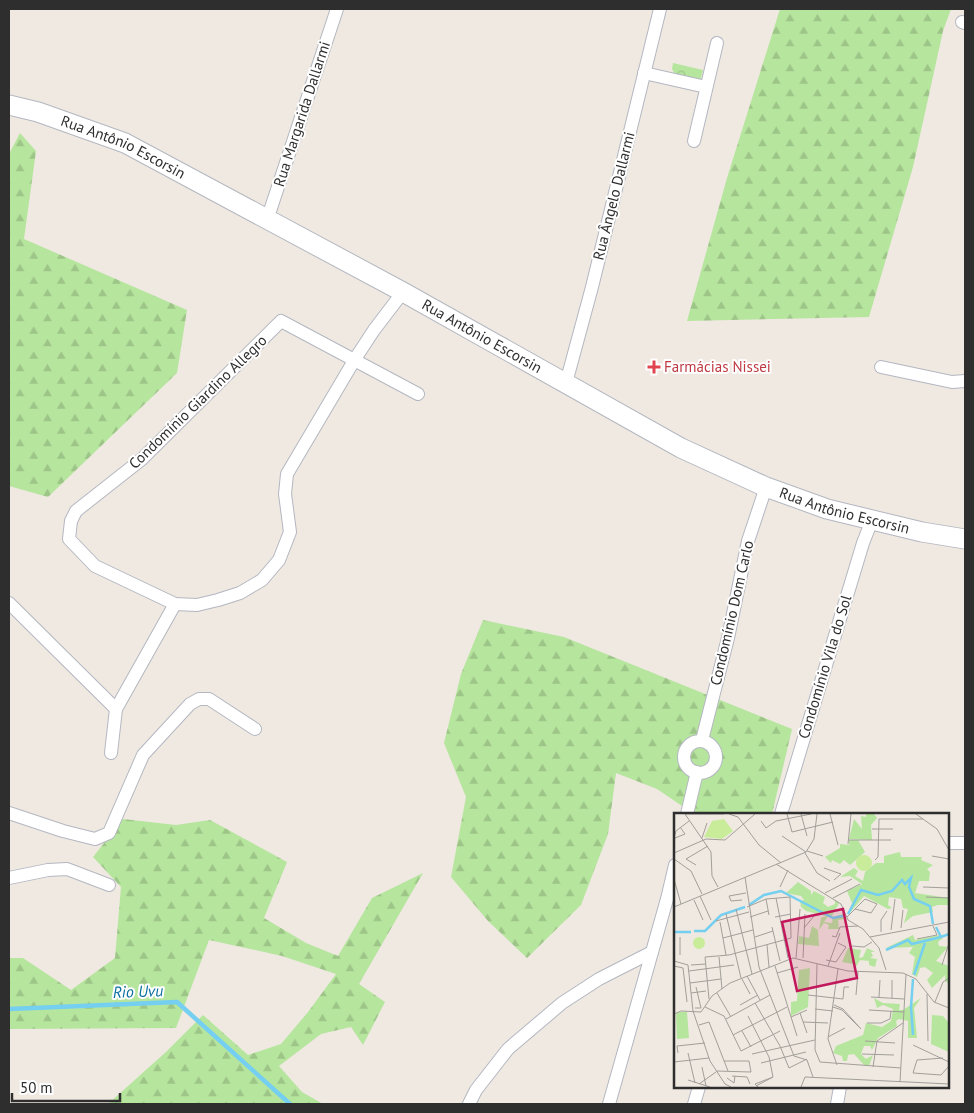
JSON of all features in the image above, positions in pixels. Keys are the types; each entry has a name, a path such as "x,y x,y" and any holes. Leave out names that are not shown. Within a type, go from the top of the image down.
{"main road":[{"name":"Rua Antônio Escorsin","path":"9,105 38,112 125,143 403,292 681,448 766,487 827,509 922,532 965,539"}],"street":[{"name":"Rua Margarida Dallarmi","path":"267,220 337,9"},
{"name":"Rua Ângelo Dallarmi","path":"566,383 595,278 660,9"},
{"path":"694,141 717,43"},
{"path":"644,73 706,86"},
{"name":"Condomínio Giardino Allegro","path":"403,292 355,359 287,474 285,494 290,532 279,560 262,580 240,593 197,606 175,604 95,566 69,539 70,521 76,511 142,459 281,321 355,359 418,394"},
{"path":"881,367 952,382 965,381"},
{"name":"Condomínio Dom Carlo","path":"702,740 728,638 748,541 766,487"},
{"name":"Condomínio Vila do Sol","path":"781,813 860,552 872,520"},
{"path":"9,602 116,709"},
{"path":"111,752 116,709 175,604"},
{"path":"9,813 96,840 109,833 143,755 190,704 199,699 209,699 255,730"},
{"path":"702,740 712,745 716,754 715,764 708,771 698,772 689,768 684,759 686,749 693,742 702,740"},
{"path":"688,813 698,772"},
{"path":"949,843 965,842"},
{"path":"9,878 48,870 67,869 109,885"},
{"path":"609,1104 674,870"},
{"path":"468,1104 476,1090 508,1049 562,1003 600,979 652,952"},
{"path":"694,1104 699,1088"},
{"path":"837,1104 840,1088"}],"green space":[{"path":"780,9 951,9 943,31 913,167 869,317 687,321 727,178"},
{"path":"673,63 703,70 699,86 675,74 672,69"},
{"path":"20,133 36,151 24,239 187,310 177,373 48,497 9,486 9,154"},
{"path":"483,620 564,637 792,729 772,813 693,813 657,789 616,773 608,834 581,905 527,958 488,921 451,877 466,797 444,743 461,674"},
{"path":"123,819 176,825 210,820 287,862 264,918 306,943 338,956 372,898 423,873 359,984 385,1002 363,1045 351,1027 321,1034 279,1066 302,1092 323,1104 108,1104 167,1051 203,1015 248,1055 281,1044 336,974 282,956 209,940 176,1028 9,1029 9,958 23,958 71,990 115,958 121,887 93,857"}],"waterway":[{"name":"Rio Uvu","path":"9,1009 177,1002 290,1104"}],"place":[{"name":"Farmácias Nissei","path":"654,367"}]}
